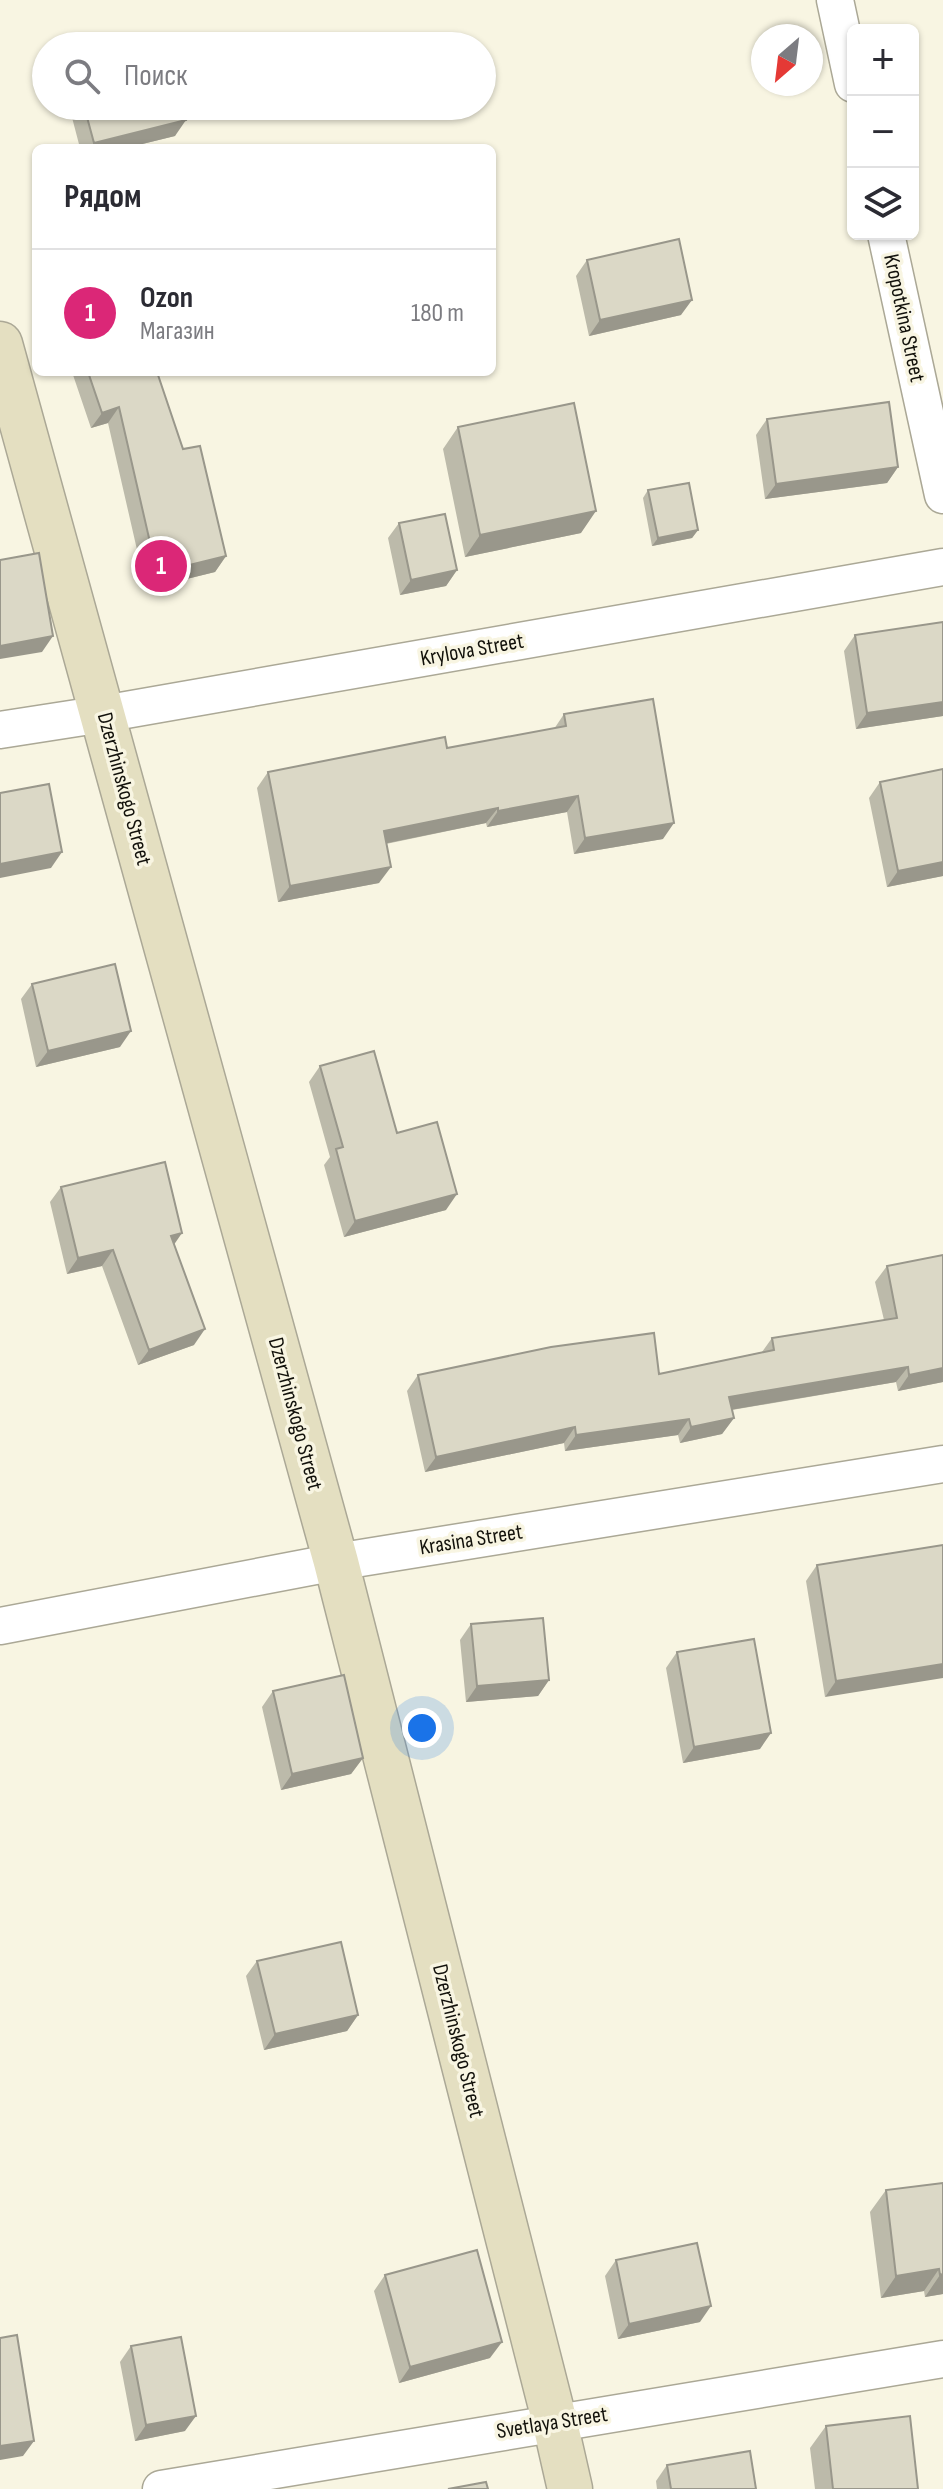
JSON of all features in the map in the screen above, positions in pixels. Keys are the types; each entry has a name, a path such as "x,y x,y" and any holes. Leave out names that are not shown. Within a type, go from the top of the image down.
{"street":[{"path":"835,0 847,56"},
{"name":"Kropotkina Street","path":"887,240 943,495"},
{"name":"Dzerzhinskogo Street","path":"0,344 336,1562 570,2489"},
{"name":"Krylova Street","path":"0,730 943,567"},
{"name":"Krasina Street","path":"0,1626 336,1562 943,1464"},
{"name":"Svetlaya Street","path":"161,2489 943,2359"}],"building":[{"path":"88,120 186,120 94,143"},
{"path":"679,239 692,300 600,320 587,260"},
{"path":"89,376 158,376 183,449 200,446 226,556 157,573 119,407 102,413"},
{"path":"889,402 898,467 776,484 767,419"},
{"path":"574,403 596,511 480,535 458,427"},
{"path":"689,483 698,530 658,538 648,490"},
{"path":"445,514 457,570 411,580 399,523"},
{"path":"39,553 53,636 0,646 0,560"},
{"path":"943,622 943,702 867,713 855,635"},
{"path":"653,699 674,823 585,838 578,796 498,811 498,808 384,831 391,867 290,886 268,772 445,737 447,748 566,726 564,714"},
{"path":"943,769 943,862 898,871 880,782"},
{"path":"49,784 62,852 0,864 0,793"},
{"path":"115,964 131,1031 48,1051 32,984"},
{"path":"374,1051 397,1133 437,1122 457,1194 355,1221 336,1149 343,1147 320,1066"},
{"path":"165,1162 182,1233 171,1236 205,1329 149,1350 113,1250 78,1258 61,1187"},
{"path":"943,1255 943,1368 909,1375 908,1367 729,1397 734,1418 691,1427 689,1419 576,1435 575,1427 436,1457 418,1375 551,1347 654,1333 659,1374 774,1350 772,1338 897,1318 887,1266"},
{"path":"943,1545 943,1664 836,1681 817,1565"},
{"path":"543,1618 549,1680 477,1686 471,1624"},
{"path":"754,1639 771,1733 694,1747 677,1652"},
{"path":"344,1675 363,1758 292,1774 273,1691"},
{"path":"341,1942 358,2015 275,2034 257,1961"},
{"path":"943,2183 943,2274 940,2275 939,2269 896,2276 886,2190"},
{"path":"697,2243 711,2306 629,2324 616,2260"},
{"path":"477,2250 502,2342 410,2367 385,2275"},
{"path":"17,2335 34,2441 0,2446 0,2338"},
{"path":"181,2337 196,2416 146,2425 131,2346"},
{"path":"910,2416 918,2489 833,2489 826,2426"},
{"path":"750,2451 756,2489 671,2489 667,2465"},
{"path":"486,2482 488,2489 448,2489"}],"place":[{"name":"Ozon","path":"161,566"}]}
